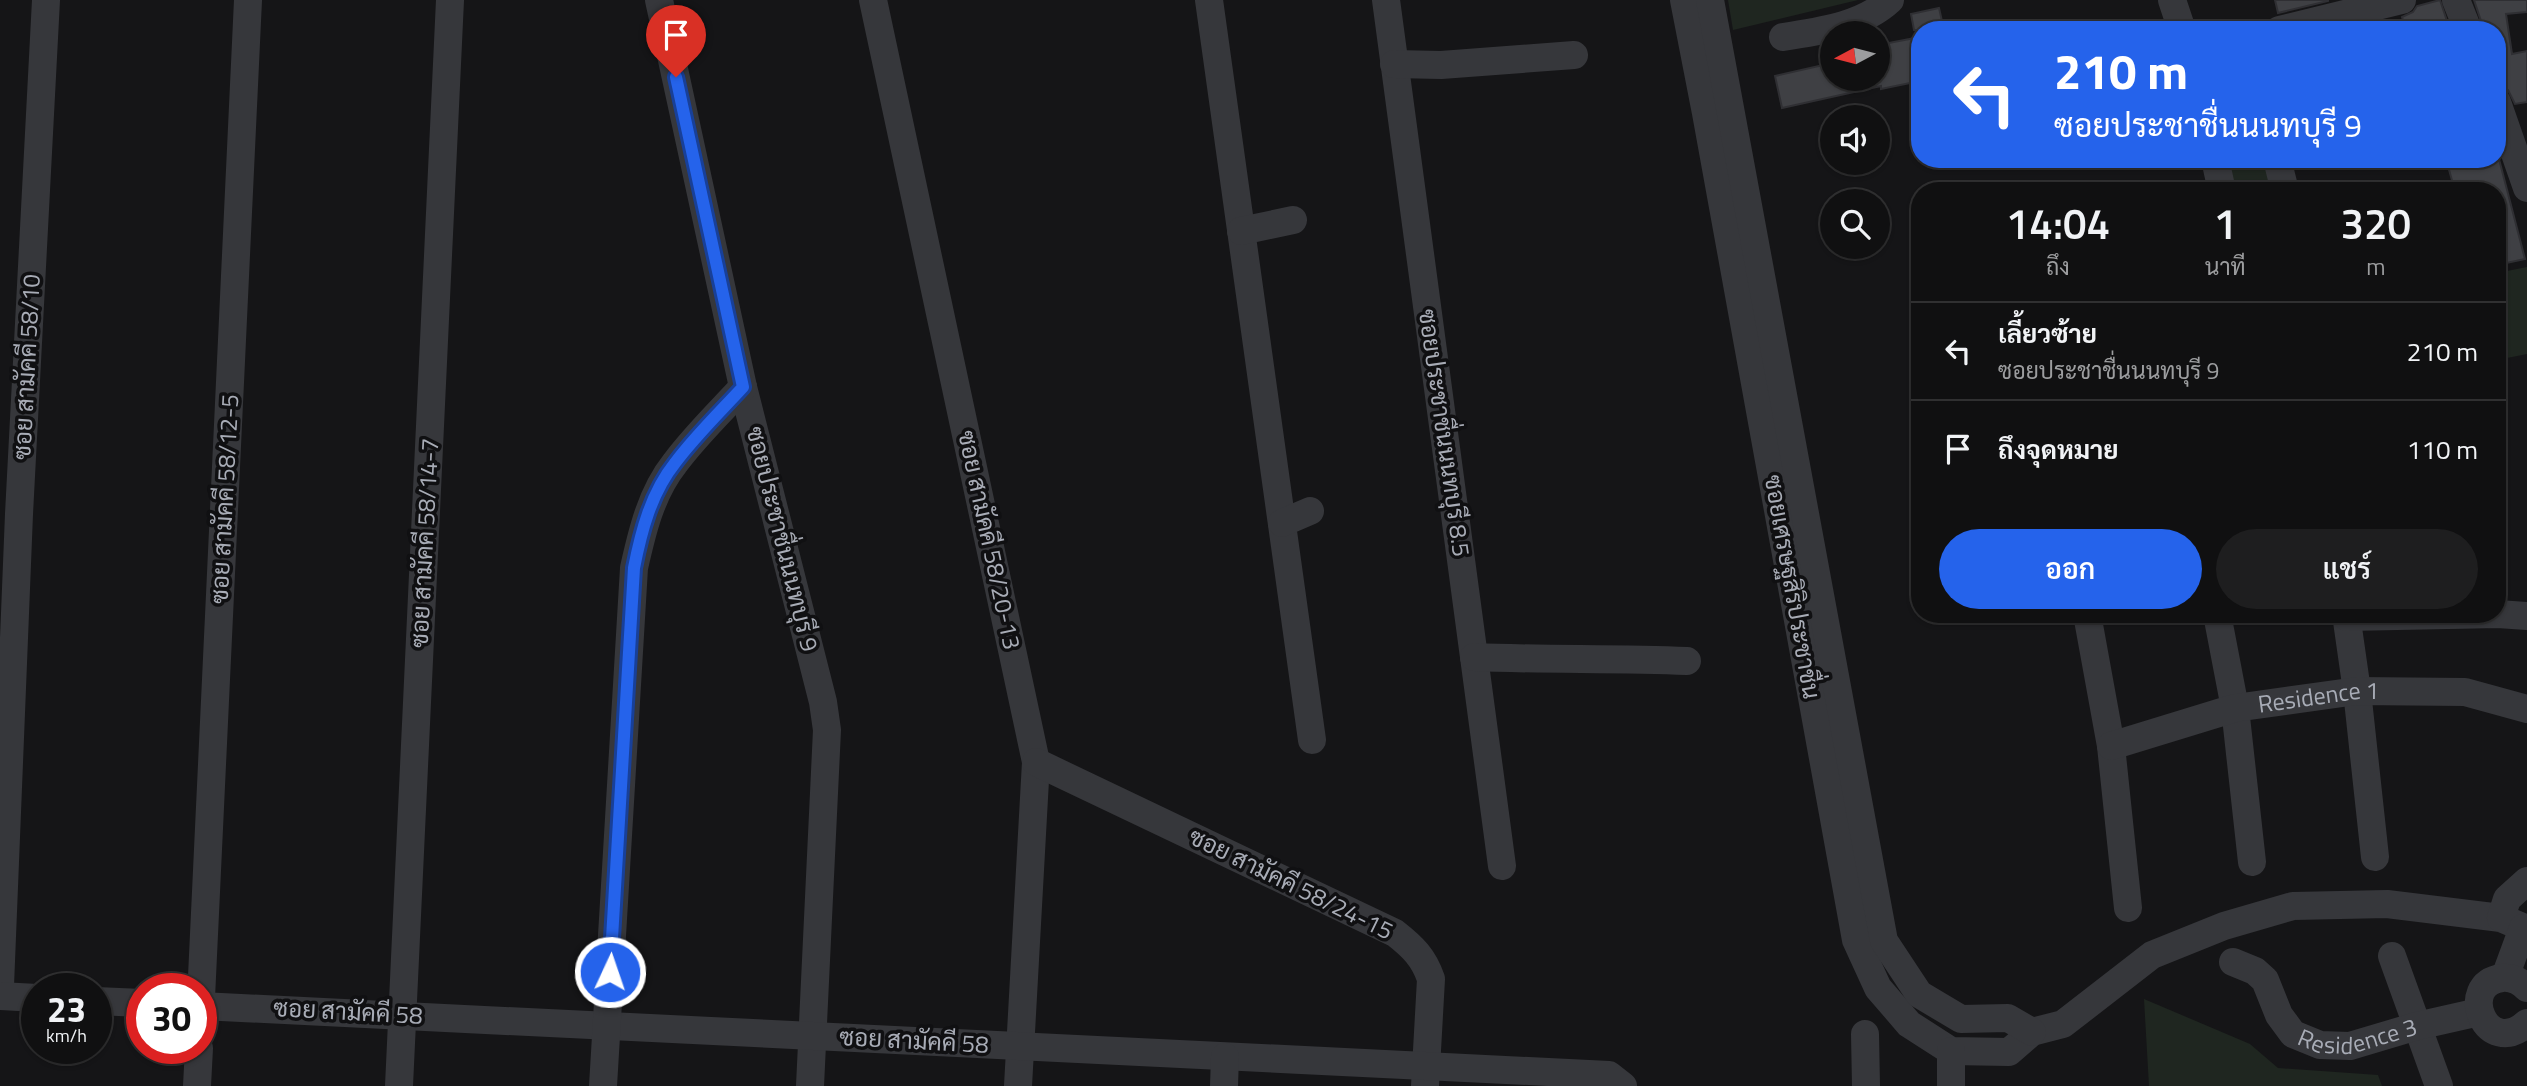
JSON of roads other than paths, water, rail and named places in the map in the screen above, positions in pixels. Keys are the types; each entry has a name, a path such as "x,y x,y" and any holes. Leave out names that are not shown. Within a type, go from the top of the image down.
{"street":[{"name":"ซอย สามัคคี 58/10","path":"0,986 9,513 46,0"},
{"name":"ซอย สามัคคี 58/12-5","path":"202,973 248,0"},
{"name":"ซอย สามัคคี 58/14-7","path":"399,1086 450,0"},
{"name":"ซอยประชาชื่นนนทบุรี 9","path":"659,0 743,387 823,702 827,730 810,1086"},
{"name":"ซอย สามัคคี 58/20-13","path":"873,0 1037,762 1018,1086"},
{"path":"1209,0 1312,740"},
{"name":"ซอยประชาชื่นนนทบุรี 8.5","path":"1386,0 1502,866"},
{"name":"ซอยเศรษฐสิริประชาชื่น","path":"1684,0 1856,940 1878,988 1909,1024 1951,1051"},
{"name":"ซอยเศรษฐสิริประชาชื่น","path":"1710,0 1884,941 1919,994 1961,1019 2008,1018 2032,1032"},
{"path":"1783,37 1825,30 1855,20 1890,0"},
{"path":"2172,0 2179,21"},
{"path":"2316,21 2402,0"},
{"path":"2456,0 2464,21"},
{"path":"1395,64 1441,65 1574,55"},
{"path":"2509,110 2527,188"},
{"path":"1241,231 1293,220"},
{"path":"603,1086 636,555 642,530 673,465 743,387"},
{"path":"1282,523 1310,512"},
{"path":"2506,614 2527,617"},
{"path":"2089,623 2111,746 2128,908"},
{"path":"2219,623 2235,708 2252,862"},
{"path":"2347,623 2375,856"},
{"path":"1474,657 1531,660 1605,657 1687,661"},
{"name":"Residence 1","path":"2111,746 2235,708 2357,691 2465,692 2527,709"},
{"name":"ซอย สามัคคี 58/24-15","path":"1037,762 1395,933 1412,946 1427,965 1431,979 1426,1076"},
{"path":"2527,881 2507,899 2517,925 2516,983 2497,979 2484,988 2480,995 2479,1012 2487,1026 2502,1033 2511,1033 2527,1024"},
{"path":"1951,1086 1951,1051 2008,1052 2032,1032 2063,1024 2152,955 2224,926 2293,906 2387,904 2517,925"},
{"path":"2392,956 2439,1086"},
{"name":"Residence 3","path":"2233,962 2255,971 2265,980 2279,1015 2293,1034 2320,1045 2350,1046 2417,1026 2479,1012"},
{"path":"0,996 21,997"},
{"name":"ซอย สามัคคี 58","path":"217,1007 1020,1046 1225,1058 1426,1076 1609,1075 1623,1086"},
{"path":"1866,1034 1866,1086"},
{"path":"1224,1086 1225,1058"},
{"path":"197,1086 198,1064"}]}
